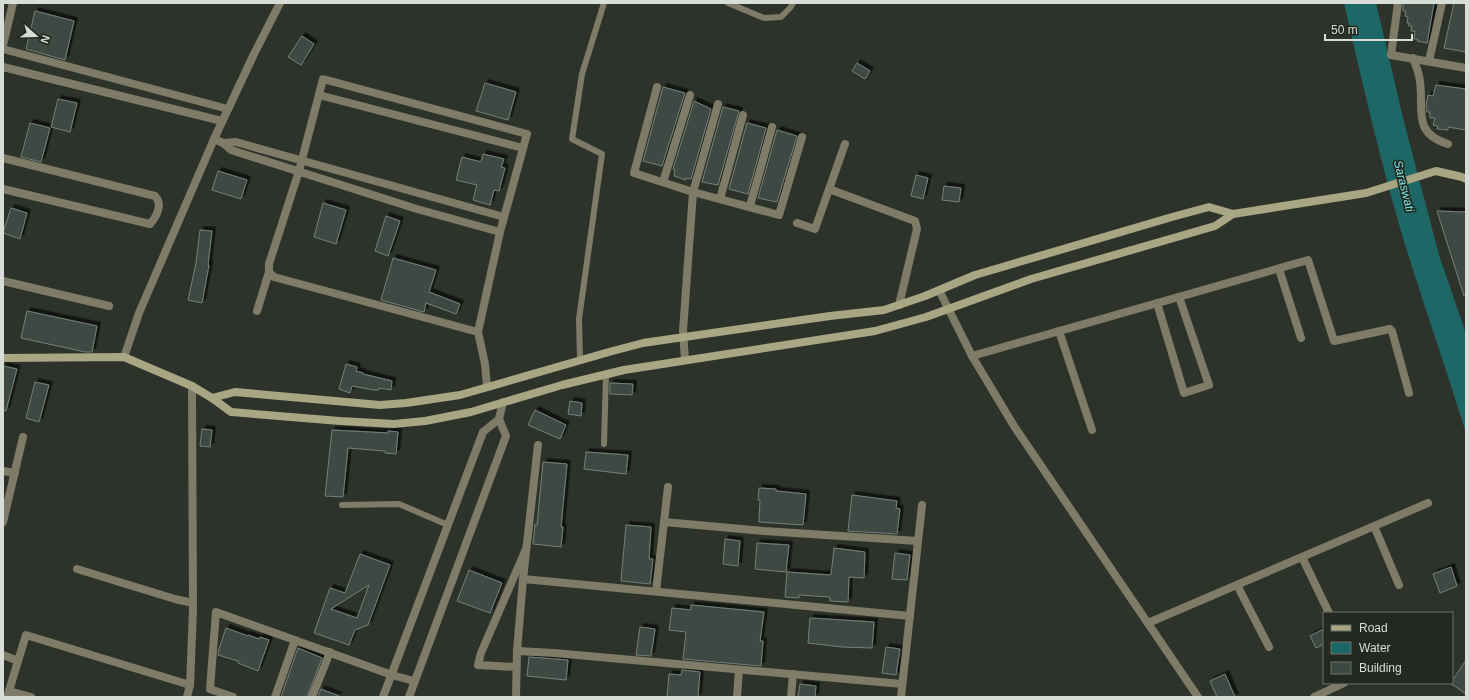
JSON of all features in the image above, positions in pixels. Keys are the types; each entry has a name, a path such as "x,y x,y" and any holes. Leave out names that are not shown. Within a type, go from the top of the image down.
{"street":[{"path":"3,45 13,3"},
{"path":"124,357 139,313 214,138 280,3"},
{"path":"1398,3 1391,55 1466,68"},
{"path":"1429,61 1442,3"},
{"path":"3,49 228,108"},
{"path":"1413,58 1420,77 1422,123 1430,134 1448,144"},
{"path":"3,67 222,121"},
{"path":"257,311 270,272 269,264 299,171 323,79 527,134 500,232 478,332 485,364 487,387"},
{"path":"657,87 634,173 693,192 750,206 779,215 802,137"},
{"path":"319,95 523,148"},
{"path":"663,182 690,95"},
{"path":"685,360 683,337 693,192 718,104"},
{"path":"720,199 743,115"},
{"path":"750,206 772,127"},
{"path":"214,138 224,143 231,150 417,209 500,232"},
{"path":"224,143 236,142 504,217"},
{"path":"797,223 815,229 845,144"},
{"path":"3,158 155,196 159,199 159,205 154,219 150,224 3,189"},
{"path":"212,398 235,392 380,405 406,403 460,395 643,343 884,310 940,290 975,275 1209,207 1233,214 1366,193 1436,171 1465,178"},
{"path":"829,189 915,221 917,229 899,305"},
{"path":"3,358 124,357 192,386 231,412 394,424 425,421 464,414 562,384 606,374 685,360 875,331 926,317 1031,279 1216,226 1233,214"},
{"path":"972,356 1308,260 1334,341 1390,329 1392,331 1409,393"},
{"path":"1279,269 1301,338"},
{"path":"270,272 274,277 478,332"},
{"path":"3,281 109,306"},
{"path":"940,290 972,356 1014,426 1198,697"},
{"path":"1157,303 1184,393 1210,385 1179,297"},
{"path":"1059,331 1092,430"},
{"path":"187,697 190,685 193,603 192,386"},
{"path":"409,697 506,436 499,419 503,402"},
{"path":"383,697 483,432 499,419"},
{"path":"3,522 23,437"},
{"path":"516,697 516,666 522,579 538,445"},
{"path":"3,471 15,473"},
{"path":"656,591 668,486"},
{"path":"1148,623 1428,503"},
{"path":"902,697 902,684 922,505"},
{"path":"664,522 764,531 918,541"},
{"path":"1374,526 1400,585"},
{"path":"516,666 478,665 481,653 526,549"},
{"path":"1302,557 1329,612"},
{"path":"77,569 175,600 193,603"},
{"path":"522,579 910,616"},
{"path":"1237,585 1269,647"},
{"path":"233,697 210,693 216,612 392,675 414,681"},
{"path":"31,697 8,694 26,634 190,685"},
{"path":"275,697 295,640"},
{"path":"517,651 902,684"},
{"path":"312,697 330,652"},
{"path":"3,655 18,660"},
{"path":"737,697 739,670"},
{"path":"791,697 793,674"},
{"path":"1314,697 1342,684"}],"lane":[{"path":"580,360 579,319 602,154 572,139 582,74 604,3"},
{"path":"728,3 764,18 781,17 790,8 792,3"},
{"path":"604,444 606,374"},
{"path":"342,505 399,504 448,525"}],"water":[{"name":"Saraswati","path":"1344,3 1376,3 1404,122 1439,255 1466,334 1466,433 1403,238 1372,121"}],"building":[{"path":"1403,3 1434,3 1427,43 1414,39 1415,31 1411,31 1412,26 1409,26 1409,23 1407,23 1408,17 1405,16 1406,11 1403,11"},
{"path":"1454,3 1466,3 1466,52 1444,48"},
{"path":"35,11 74,21 65,60 26,49"},
{"path":"302,36 314,44 301,65 288,57"},
{"path":"857,63 870,71 865,79 852,71"},
{"path":"485,83 516,92 508,120 476,111"},
{"path":"1436,85 1466,89 1466,130 1448,127 1448,130 1437,129 1438,126 1433,125 1435,118 1430,118 1430,112 1427,112 1426,105 1428,95 1433,96"},
{"path":"663,87 685,93 662,166 643,161"},
{"path":"58,99 77,103 70,132 51,127"},
{"path":"694,101 711,109 691,179 686,178 686,180 674,176 675,170 673,169"},
{"path":"723,107 739,111 718,185 702,182"},
{"path":"30,123 50,128 41,162 21,157"},
{"path":"747,123 766,128 748,194 729,189"},
{"path":"777,130 797,136 777,202 758,198"},
{"path":"483,154 504,159 501,167 505,168 499,191 494,190 490,205 473,200 477,185 456,180 462,157 481,162"},
{"path":"218,171 247,180 241,199 212,190"},
{"path":"916,175 928,178 923,199 911,196"},
{"path":"944,186 961,188 959,202 942,200"},
{"path":"323,203 346,210 336,244 314,237"},
{"path":"11,208 27,213 20,239 3,233"},
{"path":"1437,211 1466,212 1466,295 1464,296"},
{"path":"386,216 400,221 388,256 375,251"},
{"path":"200,230 212,231 209,265 202,303 188,300 196,263"},
{"path":"393,258 436,270 429,292 460,304 456,314 426,303 424,312 381,300"},
{"path":"27,311 97,326 92,352 85,352 21,338"},
{"path":"346,364 357,367 356,371 363,374 392,381 391,390 379,388 379,390 374,390 352,386 350,393 339,389"},
{"path":"3,366 17,369 6,411 3,410"},
{"path":"35,382 49,385 39,422 26,418"},
{"path":"610,383 633,384 632,395 610,394"},
{"path":"570,401 582,403 581,416 568,414"},
{"path":"535,410 566,425 560,439 528,425"},
{"path":"202,429 212,430 210,447 200,446"},
{"path":"332,430 388,433 388,431 398,432 396,454 385,453 385,451 348,448 343,497 325,496"},
{"path":"586,452 628,455 626,474 584,469"},
{"path":"543,462 567,464 561,527 563,527 561,547 533,544 535,524 537,525"},
{"path":"759,488 806,494 803,525 759,522"},
{"path":"852,495 897,501 896,508 900,509 897,534 848,531"},
{"path":"626,525 651,527 649,559 653,559 650,584 621,581"},
{"path":"725,539 740,541 738,566 723,564"},
{"path":"757,543 789,545 786,572 755,569"},
{"path":"834,548 865,552 864,578 849,577 848,602 830,601 830,597 799,595 799,598 785,597 787,572 831,575"},
{"path":"895,553 910,555 907,580 892,579"},
{"path":"360,554 390,565 368,625 355,630 349,645 314,633 330,588 345,593","holes":["369,585 357,618 331,609"]},
{"path":"1451,567 1457,586 1440,593 1433,574"},
{"path":"469,570 502,583 490,613 457,601"},
{"path":"691,605 764,612 760,641 763,641 761,666 683,659 686,632 669,630 672,608 691,610"},
{"path":"810,618 874,622 872,648 842,647 808,643"},
{"path":"640,627 655,629 651,656 636,655"},
{"path":"226,628 248,636 259,639 260,637 269,640 258,671 238,663 238,661 218,655"},
{"path":"1323,630 1323,644 1316,648 1310,636"},
{"path":"886,647 900,649 896,675 882,673"},
{"path":"298,648 322,658 307,697 281,697"},
{"path":"529,657 568,660 566,680 527,676"},
{"path":"1466,660 1466,694 1451,684 1453,684 1453,680"},
{"path":"682,670 700,672 698,697 667,697 669,674 681,675"},
{"path":"1225,674 1235,697 1217,697 1210,681"},
{"path":"800,684 816,686 815,697 798,697"},
{"path":"321,689 339,696 339,697 318,697"}]}
